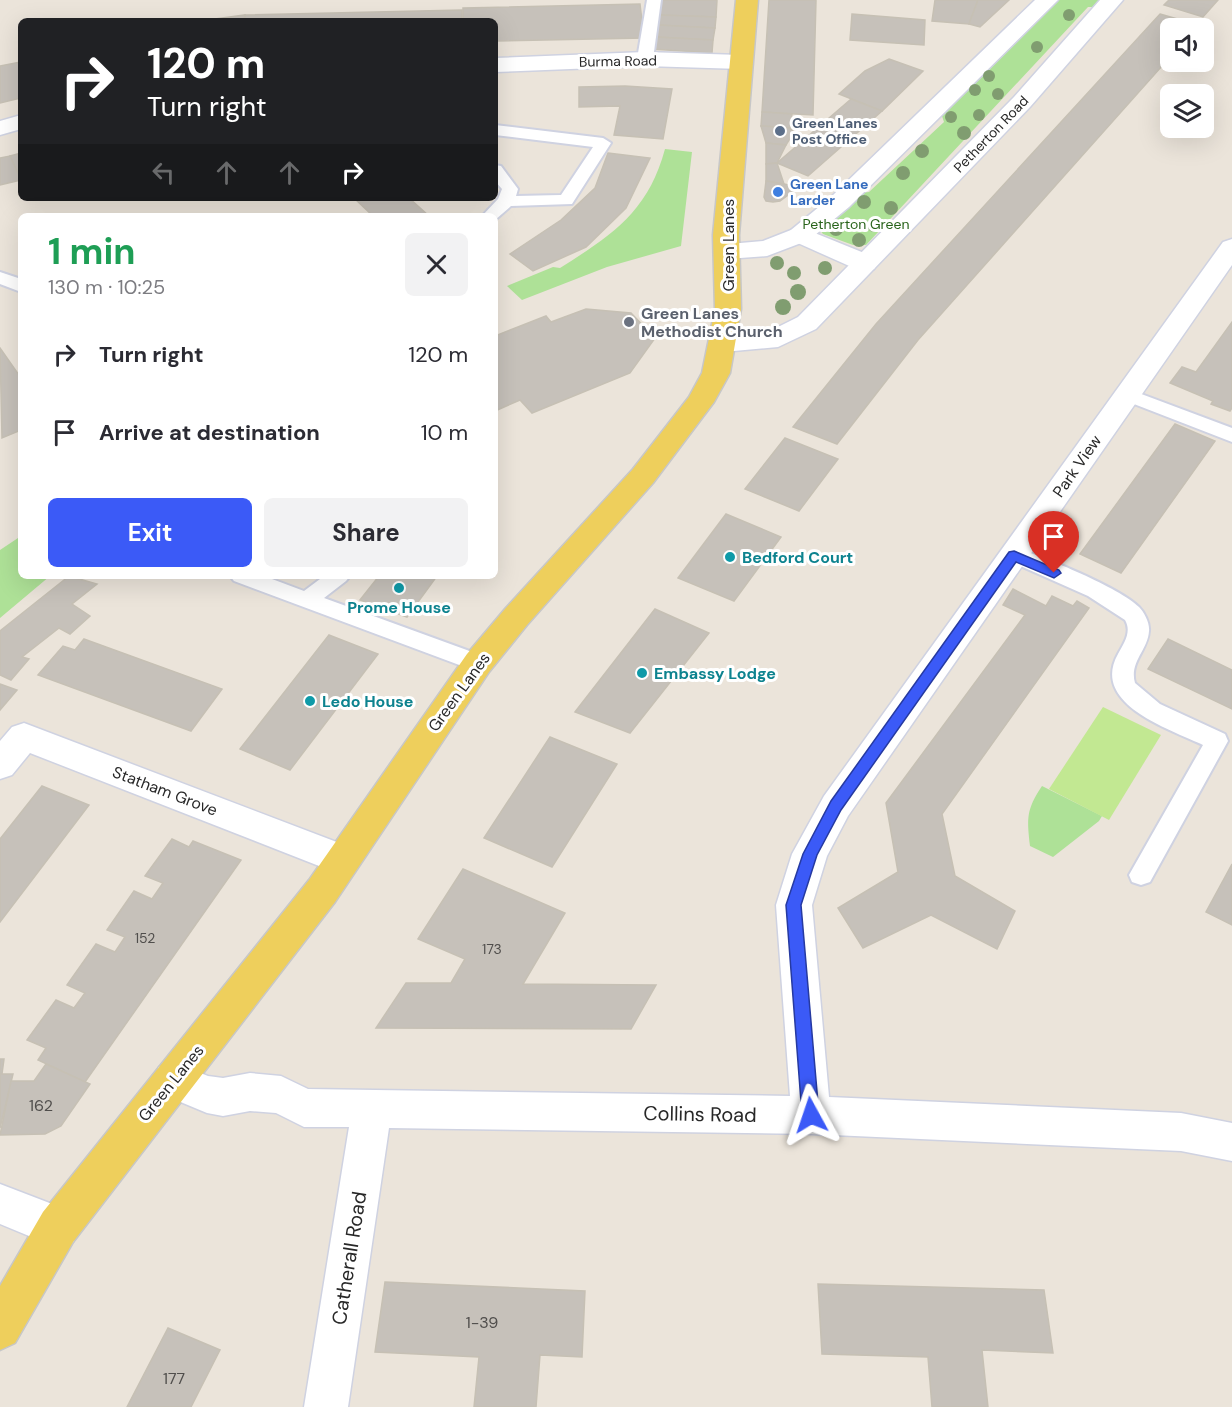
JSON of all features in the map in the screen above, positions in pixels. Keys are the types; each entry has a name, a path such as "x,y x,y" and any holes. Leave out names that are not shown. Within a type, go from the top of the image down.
{"main road":[{"name":"Green Lanes","path":"0,1328 57,1227 322,891 478,663 516,617 643,476 700,402 716,373 728,309 728,191 747,0"}],"street":[{"path":"727,251 767,248 800,235 840,202 1047,0"},
{"name":"Petherton Road","path":"723,344 762,341 793,331 807,323 1022,102 1112,0"},
{"name":"Burma Road","path":"498,65 645,59 741,62"},
{"path":"0,128 18,123"},
{"path":"800,235 865,263"},
{"name":"Park View","path":"811,1115 794,905 810,854 836,806 1232,247"},
{"name":"Statham Grove","path":"0,765 24,736 342,860"},
{"name":"Collins Road","path":"173,1080 207,1094 223,1097 250,1092 281,1095 304,1108 811,1115 1181,1132 1232,1142"},
{"name":"Catherall Road","path":"326,1407 372,1110"},
{"path":"0,1204 57,1227"}],"lane":[{"path":"645,59 654,0"},
{"path":"498,130 603,143 566,201 506,201"},
{"path":"494,213 506,201 510,189 498,174"},
{"path":"0,277 18,285"},
{"path":"1128,395 1232,435"},
{"path":"1014,555 1115,601 1132,613 1140,629 1139,635 1121,666 1124,687 1134,698 1217,741 1140,874"},
{"path":"250,579 478,663"},
{"path":"308,599 335,579"}],"green space":[{"name":"Petherton Green","path":"1054,0 1103,0 1097,7 1088,7 866,245 853,245 823,234 820,230 860,193 869,192 944,122 941,113"},
{"path":"665,149 692,152 681,246 607,267 522,300 507,286 553,267 560,268 626,220 649,190"},
{"path":"18,538 18,579 46,579 0,618 0,550"},
{"path":"1103,707 1161,735 1109,820 1049,789"},
{"path":"1042,786 1102,816 1099,821 1053,857 1030,846 1028,828 1030,808"}],"building":[{"path":"660,0 717,0 716,17 658,15"},
{"path":"769,0 816,0 813,115 762,112"},
{"path":"935,0 978,0 969,24 932,21"},
{"path":"978,0 1009,0 980,27 969,24"},
{"path":"1169,0 1218,0 1203,17 1164,5"},
{"path":"640,4 644,38 498,41 498,18 463,18 463,8"},
{"path":"462,10 462,18 244,18 245,15"},
{"path":"852,14 925,20 924,45 850,40"},
{"path":"1160,14 1174,18 1160,18 1160,68 918,340 837,444 793,427 876,324"},
{"path":"245,15 244,18 222,18"},
{"path":"658,15 716,17 715,28 657,25"},
{"path":"657,25 715,28 713,40 655,37"},
{"path":"655,37 713,40 712,53 652,49"},
{"path":"889,59 923,71 882,111 839,94 865,71"},
{"path":"18,63 18,99 0,103 0,66"},
{"path":"625,86 672,89 663,139 614,135 620,106 579,107 579,87"},
{"path":"851,99 882,111 808,176 777,163"},
{"path":"762,112 792,114 790,128 761,126"},
{"path":"761,126 790,128 794,132 786,145 766,143"},
{"path":"766,143 786,145 777,163 766,164"},
{"path":"608,153 650,158 626,208 586,247 533,271 510,254 561,220 595,188"},
{"path":"18,154 18,173 10,156"},
{"path":"10,156 18,173 18,181 0,185 0,158"},
{"path":"777,163 784,184 766,181 766,164"},
{"name":"Green Lane Larder","path":"766,181 799,187 780,201 766,201 764,197"},
{"path":"357,201 412,201 426,213 370,213"},
{"path":"586,309 631,313 655,338 630,373 532,413 520,400 498,410 498,335 546,316 551,322"},
{"path":"1232,322 1232,408 1230,411 1211,404 1213,401 1170,383 1182,367 1196,372"},
{"path":"0,348 18,374 18,431 2,438"},
{"path":"1175,424 1215,441 1121,573 1080,554"},
{"path":"785,438 838,459 799,511 745,489"},
{"name":"Bedford Court","path":"726,514 781,537 734,601 678,578"},
{"path":"65,579 80,579 97,584 72,604 90,616 70,634 59,628 22,657 29,659 11,680 0,675 0,631"},
{"name":"Prome House","path":"377,579 435,579 407,617 360,600"},
{"path":"1013,589 1046,606 1052,596 1073,606 1077,601 1089,608 942,814 955,876 1015,911 997,949 931,915 863,948 838,908 898,872 886,803 1025,615 1003,605"},
{"name":"Embassy Lodge","path":"655,609 709,633 630,733 575,712"},
{"name":"Ledo House","path":"329,635 378,654 290,770 240,749"},
{"path":"84,639 222,689 191,731 38,675 63,646 75,650"},
{"path":"1168,639 1232,670 1232,709 1148,669"},
{"path":"0,684 17,690 0,710"},
{"path":"550,737 617,764 552,867 484,838"},
{"path":"42,786 89,805 0,922 0,839"},
{"path":"172,839 189,847 193,841 241,860 85,1082 38,1060 46,1048 27,1040 56,1000 74,1008 85,993 67,985 96,944 115,952 125,937 107,930 134,891 152,899 163,883 145,876"},
{"path":"1232,864 1232,925 1206,912"},
{"path":"463,869 565,913 523,984 656,985 631,1029 376,1028 406,983 451,983 465,959 418,939"},
{"path":"0,1059 4,1059 2,1074 13,1074 0,1128"},
{"path":"46,1064 90,1084 61,1126 45,1134 0,1135 11,1081 34,1081"},
{"path":"385,1282 585,1291 582,1357 540,1355 536,1407 474,1407 479,1357 375,1352"},
{"path":"818,1284 1044,1290 1053,1353 982,1350 988,1407 932,1407 928,1357 822,1354"},
{"path":"168,1328 220,1350 191,1407 127,1407"}],"place":[{"name":"Green Lanes Post Office","path":"780,131"},
{"name":"Green Lane Larder","path":"778,192"},
{"name":"Green Lanes Methodist Church","path":"629,322"},
{"name":"Bedford Court","path":"730,557"},
{"name":"Prome House","path":"399,588"},
{"name":"Embassy Lodge","path":"642,673"},
{"name":"Ledo House","path":"310,701"}],"route":[{"path":"811,1115 794,905 810,854 836,806 1014,555 1054,573"}]}
